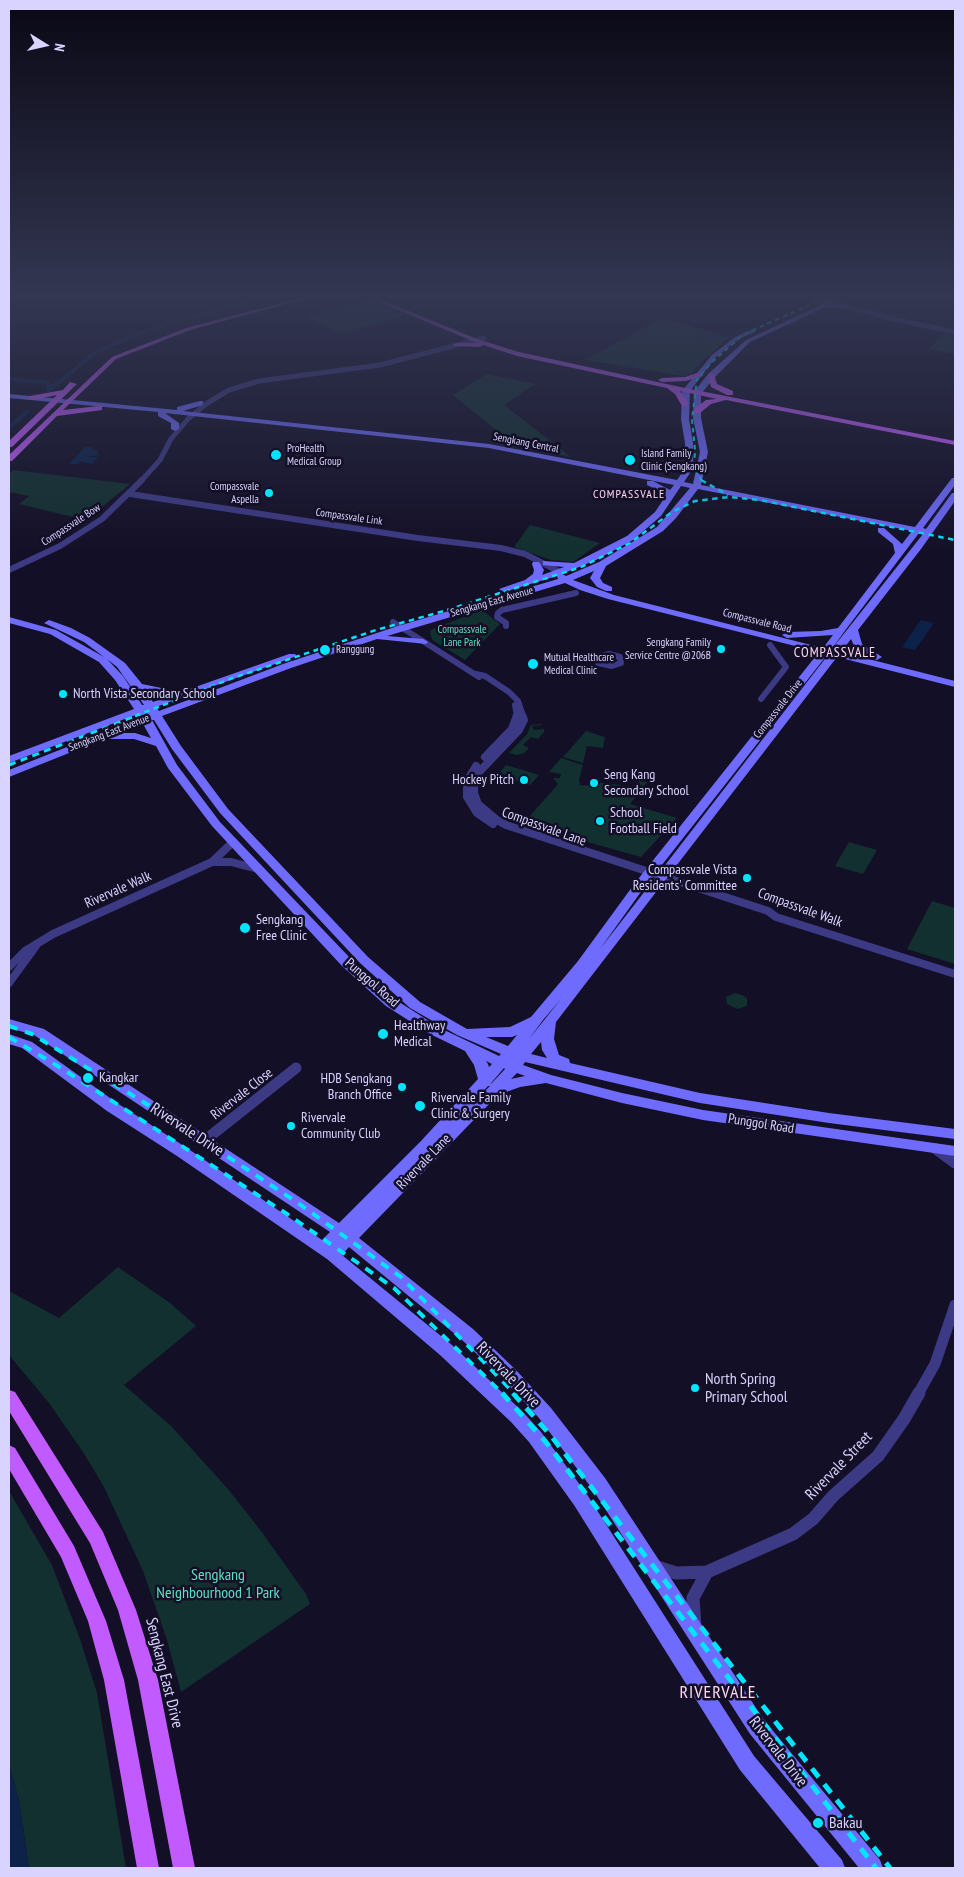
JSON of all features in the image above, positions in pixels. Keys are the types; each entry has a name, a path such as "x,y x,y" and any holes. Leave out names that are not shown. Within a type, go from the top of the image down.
{"main road":[{"path":"9,445 72,385"},
{"path":"9,459 84,385"},
{"path":"84,385 83,398 96,405"},
{"path":"666,385 678,394 685,404"},
{"path":"672,385 955,442"},
{"path":"688,388 691,385"},
{"path":"700,390 704,385"},
{"path":"714,385 730,396"},
{"name":"Sengkang East Avenue","path":"187,698 370,638 397,625 440,617 532,590 630,538 654,519 670,499 686,473 689,452 685,404 688,388"},
{"name":"Sengkang East Avenue","path":"9,760 110,722 148,712 397,625 525,583 602,564 642,542 660,529 673,516 696,485 704,452 697,411 700,390"},
{"path":"29,399 65,391"},
{"path":"697,411 709,402 730,396"},
{"name":"Sengkang Central","path":"9,398 147,409 188,417"},
{"path":"29,399 38,406 40,415"},
{"path":"147,409 184,409 203,404 215,418"},
{"path":"53,415 96,405"},
{"name":"Sengkang Central","path":"96,405 161,414 215,418 487,450 679,485 696,485 925,535"},
{"path":"161,414 172,420 175,424 175,429"},
{"path":"188,417 215,418"},
{"path":"652,480 670,478 686,473"},
{"path":"652,480 669,494 670,499"},
{"name":"Compassvale Drive","path":"832,649 841,630 955,480"},
{"name":"Sengkang Central","path":"696,485 884,526"},
{"name":"Compassvale Drive","path":"512,1060 544,1020 583,964 654,877 832,649 853,630 955,495"},
{"path":"884,526 913,523 925,519"},
{"path":"884,526 897,543 899,552"},
{"path":"546,563 579,565"},
{"path":"525,583 537,575 536,564"},
{"path":"602,564 595,578 600,585 608,589"},
{"name":"Compassvale Road","path":"563,575 608,589 787,635 955,684"},
{"name":"Compassvale Road","path":"563,575 580,591 795,643 832,649"},
{"path":"532,590 559,587 580,591"},
{"name":"Punggol Road","path":"9,613 57,626 87,640 122,666 138,686 148,712 164,739 178,774 216,824 347,963 391,1002 435,1031 468,1046 512,1060 587,1072 700,1098 829,1118 955,1134"},
{"path":"370,638 421,640 425,627 440,617"},
{"name":"Punggol Road","path":"9,620 53,632 102,660 120,678 129,692 148,712"},
{"path":"787,635 821,634 841,630"},
{"path":"853,630 858,646 874,660"},
{"path":"795,643 809,656 817,668 874,660"},
{"name":"Compassvale Road","path":"874,660 955,678"},
{"path":"94,739 134,736 164,739 172,718 187,698 138,686"},
{"path":"110,722 124,706 129,692"},
{"name":"Sengkang East Avenue","path":"9,774 94,739 148,712"},
{"name":"Punggol Road","path":"164,739 224,811 364,960 415,1005 548,1079 622,1098 703,1115 955,1152"},
{"path":"462,1032 494,1034 512,1032 544,1020 551,1055 587,1072"},
{"name":"Rivervale Drive","path":"9,1023 39,1032 345,1235 467,1334 509,1374 545,1413 599,1484 757,1727 872,1868"},
{"name":"Rivervale Drive","path":"9,1039 26,1045 112,1107 327,1252 374,1288 459,1361 535,1437 580,1499 747,1763 834,1868"},
{"path":"468,1046 481,1064 489,1087 548,1079"},
{"name":"Rivervale Lane","path":"327,1252 489,1087 512,1060"},
{"path":"233,1161 235,1179 233,1187"},
{"name":"Sengkang East Drive","path":"9,1397 97,1538 127,1610 148,1680 184,1868"},
{"path":"9,1453 71,1557 97,1621 114,1680 148,1868"}],"street":[{"name":"Compassvale Bow","path":"156,464 156,460 175,429 203,404 226,387 233,385"},
{"name":"Compassvale Bow","path":"203,404 243,385"},
{"name":"Compassvale Bow","path":"9,570 38,557 87,529 128,495 160,460 171,439 188,417"},
{"name":"Compassvale Link","path":"128,495 418,538 501,548 525,554 546,563 563,575"},
{"name":"Compassvale Link","path":"128,495 490,550 514,555 563,575"},
{"path":"506,626 506,622 497,616 502,610 580,591"},
{"name":"Compassvale Lane","path":"397,625 476,674 485,676 509,692 518,701 524,720 519,730 476,777 474,794 482,809 506,825 634,870"},
{"path":"761,699 786,667 770,645"},
{"name":"Rivervale Walk","path":"9,967 25,951 63,929 212,862 232,842"},
{"name":"Rivervale Walk","path":"212,862 232,862 258,869"},
{"name":"Compassvale Walk","path":"634,870 768,911 776,916 955,974"},
{"name":"Rivervale Walk","path":"9,982 36,946"},
{"name":"Rivervale Close","path":"204,1141 296,1068"},
{"path":"936,1149 955,1163"},
{"name":"Rivervale Street","path":"652,1565 676,1573 707,1572 793,1534 812,1519 833,1496 878,1456 904,1420 935,1364 955,1304"},
{"path":"696,1635 693,1598 707,1572"}],"green space":[{"path":"470,385 534,385 504,405 571,457 490,442 499,432 453,395"},
{"path":"13,470 130,484 86,520 19,504 29,496 9,492 9,474"},
{"path":"530,525 600,543 573,562 551,560 514,547"},
{"name":"Compassvale Lane Park","path":"482,610 500,624 465,660 432,640 430,632 432,629"},
{"path":"531,725 542,725 532,726 534,730 544,729 544,732 538,739 531,737 523,745 529,748 524,753 517,755 509,753 527,734"},
{"path":"586,731 605,737 603,748 587,746 583,763 563,757"},
{"name":"School Football Field","path":"561,758 583,765 579,780 580,785 593,786 594,782 621,785 620,789 634,790 635,787 638,787 639,780 647,782 630,804 677,818 641,857 523,824 558,784 553,778 560,778 561,774 549,772"},
{"name":"Hockey Pitch","path":"506,765 539,775 530,785 497,775"},
{"path":"849,842 877,850 863,874 835,866"},
{"path":"932,901 955,908 955,964 907,949"},
{"path":"735,993 747,998 747,1006 737,1009 727,1004 726,997"},
{"name":"Sengkang Neighbourhood 1 Park","path":"118,1267 170,1303 196,1326 124,1385 171,1426 228,1489 306,1594 310,1604 181,1692 167,1640 143,1571 104,1487 83,1452 49,1403 9,1355 9,1291 59,1318"},
{"path":"9,1491 52,1565 80,1639 97,1693 126,1868 29,1868 19,1801 9,1764"}],"water":[{"path":"85,447 93,447 92,450 98,451 98,455 85,457 98,457 96,460 91,464 81,461 77,464 69,464"},
{"path":"921,620 934,623 915,650 902,647"},
{"path":"9,1764 19,1801 29,1868 9,1868"}],"waterway":[{"path":"50,385 51,389"},
{"path":"49,391 57,385"},
{"path":"9,428 28,411"}],"railway":[{"path":"696,385 692,420 695,450 694,468 702,480"},
{"path":"702,480 728,495"},
{"path":"135,716 230,679 376,630 444,611 581,567 630,543 672,512 695,501 729,497 760,500 955,540"},
{"path":"9,765 138,715"},
{"path":"9,1026 32,1034 163,1114 298,1203 401,1277 515,1394"},
{"path":"9,1037 61,1068 287,1214 394,1288 502,1393"},
{"path":"502,1393 545,1441 876,1868"},
{"path":"513,1393 552,1437 890,1868"}],"place":[{"name":"ProHealth Medical Group","path":"276,455"},
{"name":"Island Family Clinic (Sengkang)","path":"630,460"},
{"name":"Compassvale Aspella","path":"269,493"},
{"name":"Sengkang Family Service Centre @206B","path":"721,649"},
{"name":"Ranggung","path":"325,650"},
{"name":"Mutual Healthcare Medical Clinic","path":"533,664"},
{"name":"North Vista Secondary School","path":"63,694"},
{"name":"Hockey Pitch","path":"524,780"},
{"name":"Seng Kang Secondary School","path":"594,783"},
{"name":"School Football Field","path":"600,821"},
{"name":"Compassvale Vista Residents' Committee","path":"747,878"},
{"name":"Sengkang Free Clinic","path":"245,928"},
{"name":"Healthway Medical","path":"383,1034"},
{"name":"Kangkar","path":"88,1078"},
{"name":"HDB Sengkang Branch Office","path":"402,1087"},
{"name":"Rivervale Family Clinic & Surgery","path":"420,1106"},
{"name":"Rivervale Community Club","path":"291,1126"},
{"name":"North Spring Primary School","path":"695,1388"},
{"name":"Bakau","path":"818,1823"}],"district":[{"name":"COMPASSVALE","path":"629,495"},
{"name":"COMPASSVALE","path":"835,653"},
{"name":"RIVERVALE","path":"718,1693"}]}
